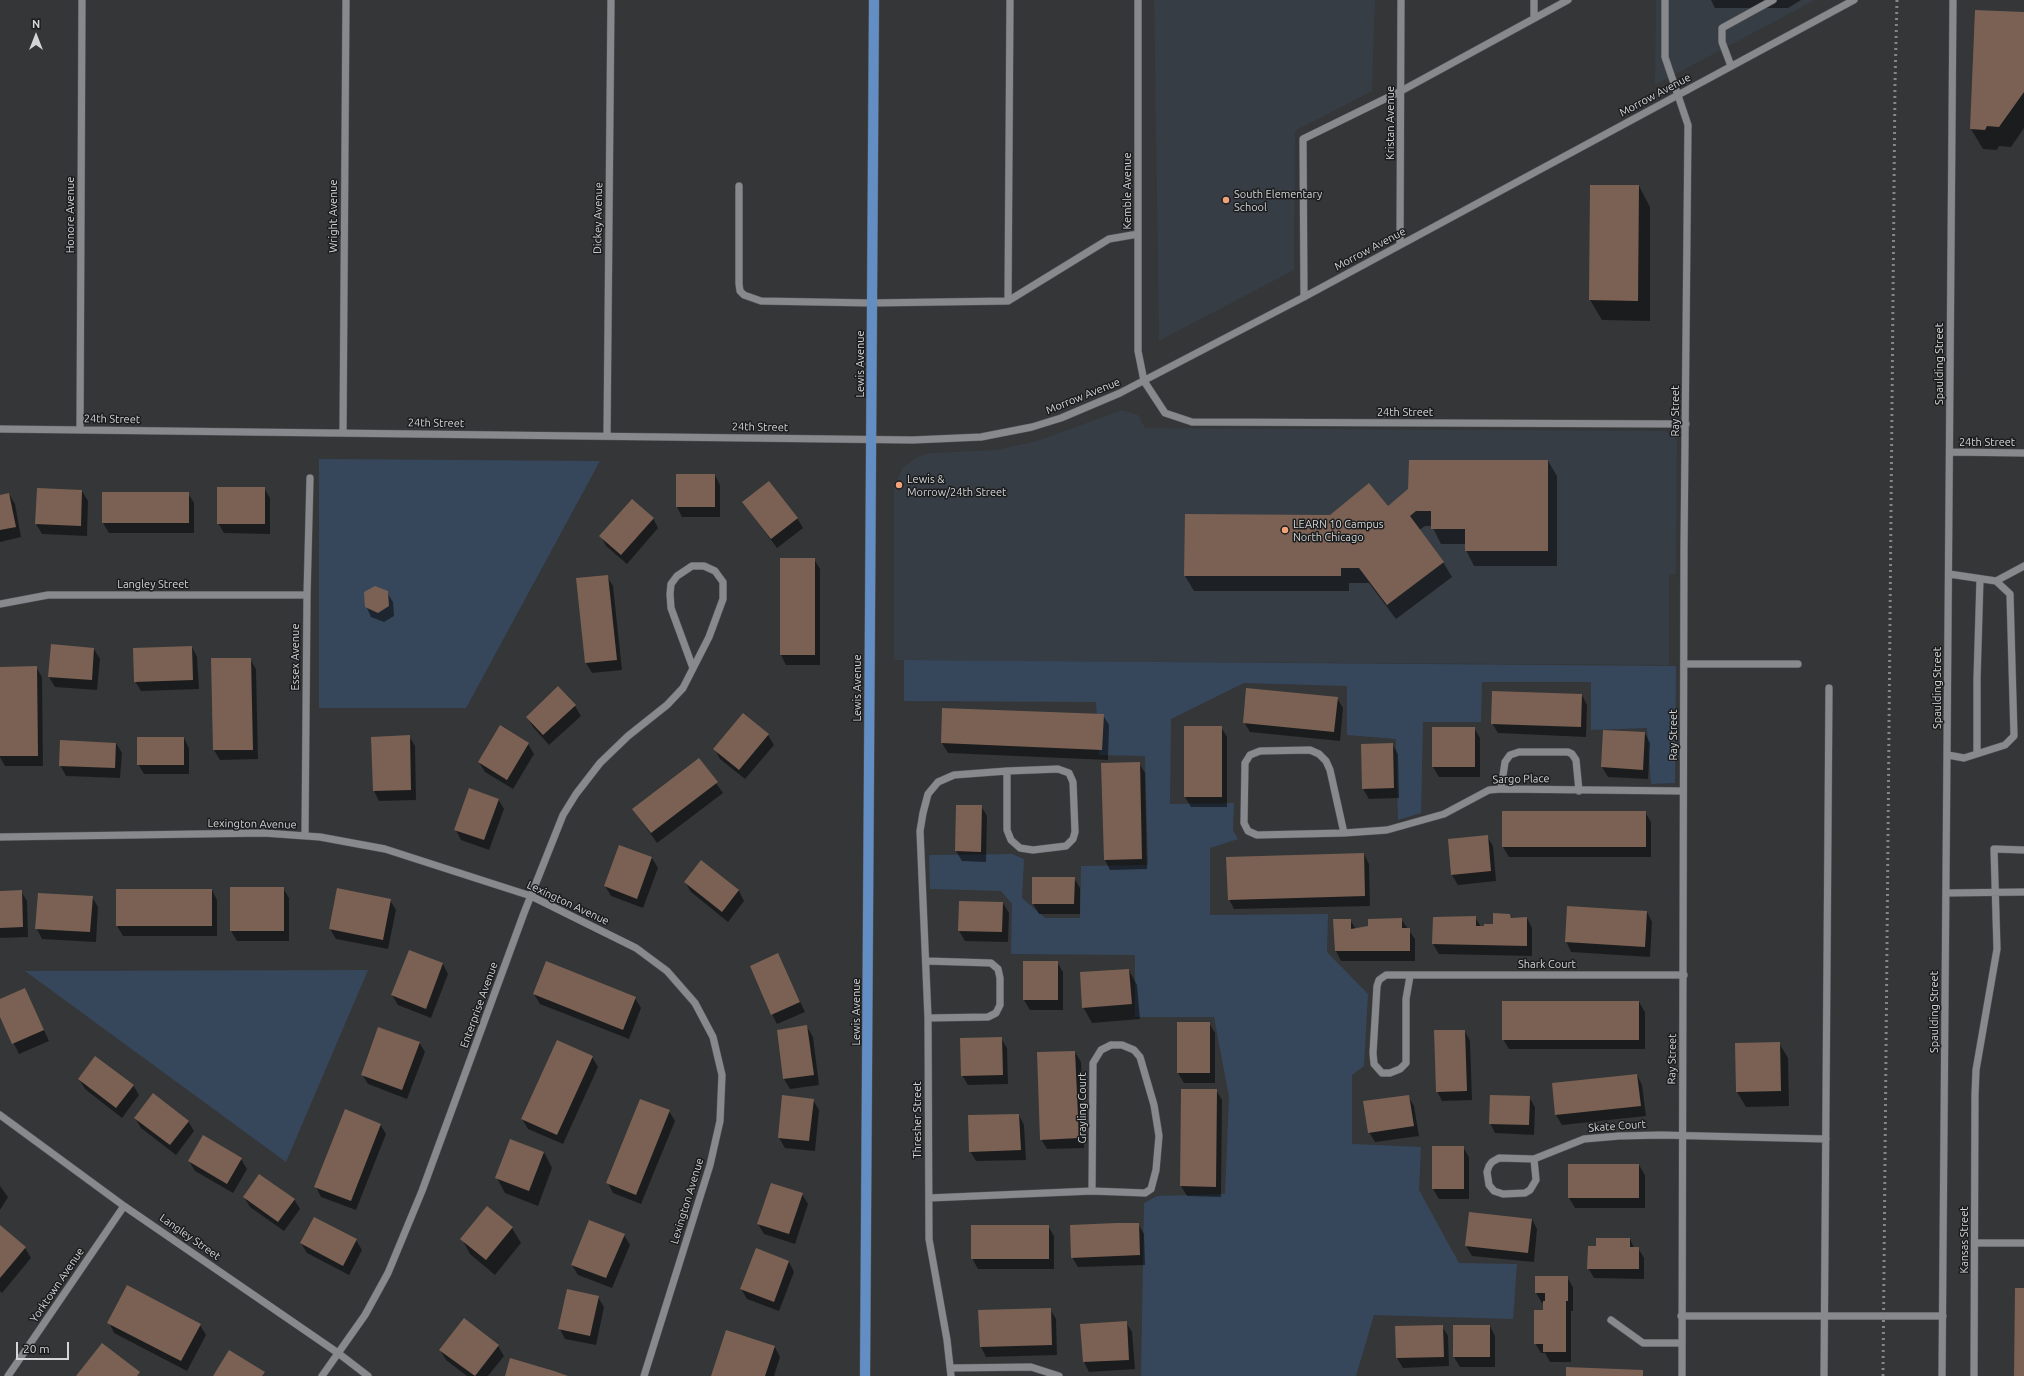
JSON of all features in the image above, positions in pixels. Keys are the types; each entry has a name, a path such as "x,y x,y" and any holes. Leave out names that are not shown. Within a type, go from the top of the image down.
{"main road":[{"name":"Lewis Avenue","path":"866,1376 872,439 871,303 874,0"}],"street":[{"name":"Honore Avenue","path":"80,430 82,0"},
{"name":"Wright Avenue","path":"343,433 346,0"},
{"name":"Dickey Avenue","path":"607,436 611,0"},
{"path":"1008,301 1010,0"},
{"name":"Kemble Avenue","path":"1138,0 1138,351 1144,380"},
{"name":"Kristan Avenue","path":"1400,245 1401,0"},
{"path":"1534,0 1534,17"},
{"path":"1304,297 1303,139 1401,91 1534,17 1568,0"},
{"name":"Ray Street","path":"1665,0 1665,57 1688,125 1681,1316 1682,1376"},
{"path":"1732,66 1722,42 1722,28 1773,0"},
{"name":"Spaulding Street","path":"1942,1376 1953,0"},
{"name":"Morrow Avenue","path":"872,439 981,437 1020,430 1061,418 1120,393 1304,297 1852,1"},
{"path":"739,186 740,291 744,295 761,301 871,303 1008,301 1109,239 1138,234"},
{"name":"24th Street","path":"1144,380 1165,413 1192,422 1686,424"},
{"name":"24th Street","path":"0,429 872,439"},
{"name":"24th Street","path":"1950,452 2024,453"},
{"name":"Essex Avenue","path":"306,836 307,595 310,478"},
{"name":"Enterprise Avenue","path":"322,1376 365,1316 388,1273 422,1191 531,896 563,815 576,794 600,763 628,736 667,705 683,688 709,637 723,598 723,582 715,571 704,566 692,566 677,576 671,584 671,608 693,668"},
{"path":"1996,582 2024,566"},
{"path":"1948,755 1964,758 2005,745 2014,736 2010,594 1996,582 1949,574"},
{"path":"1978,753 1977,679 1980,579"},
{"name":"Langley Street","path":"0,604 48,595 307,595"},
{"path":"1685,664 1798,664"},
{"path":"1824,1376 1829,688"},
{"name":"Sargo Place","path":"1344,833 1330,770 1326,761 1319,754 1310,750 1260,751 1250,755 1245,763 1244,823 1248,831 1257,835 1344,833 1387,830 1444,814 1489,790 1684,791"},
{"path":"1501,789 1505,762 1510,755 1520,752 1568,752 1572,754 1576,760 1580,791"},
{"path":"1058,769 1069,773 1073,782 1076,832 1073,840 1066,846 1033,850 1020,848 1011,840 1007,830 1007,771 1058,769"},
{"name":"Thresher Street","path":"951,1376 951,1368 929,1239 927,961 920,831 928,794 938,782 954,775 1007,771"},
{"name":"Lexington Avenue","path":"0,837 264,833 320,837 385,849 531,896 636,948 668,971 695,1003 713,1037 722,1075 720,1121 710,1165 644,1376"},
{"name":"Kansas Street","path":"1974,1376 1976,1070 1997,949 1994,850 2024,850"},
{"path":"1946,893 2024,892"},
{"path":"927,961 991,964 998,969 1000,978 1000,1005 996,1012 988,1017 928,1018"},
{"name":"Shark Court","path":"1410,976 1406,999 1406,1063 1400,1069 1390,1073 1382,1073 1374,1064 1372,1053 1377,986 1379,980 1386,975 1684,975"},
{"name":"Grayling Court","path":"929,1198 1092,1191 1145,1193 1151,1189 1156,1170 1159,1136 1154,1105 1140,1057 1134,1050 1122,1045 1111,1045 1101,1050 1093,1063 1092,1191"},
{"name":"Langley Street","path":"0,1115 124,1206 338,1353 368,1376"},
{"name":"Skate Court","path":"1534,1159 1536,1180 1530,1190 1525,1193 1503,1194 1494,1191 1489,1185 1487,1172 1492,1162 1499,1158 1534,1159 1584,1140 1619,1136 1826,1139"},
{"name":"Yorktown Avenue","path":"8,1376 124,1206"},
{"path":"1975,1243 2024,1243"},
{"path":"1681,1316 1943,1316"},
{"path":"1611,1320 1643,1343 1682,1342"},
{"path":"951,1368 1031,1367 1059,1376"}],"shaded area":[{"name":"South Elementary School","path":"1154,0 1375,0 1372,91 1295,131 1294,270 1159,341"},
{"path":"1656,0 1815,0 1655,85"},
{"name":"LEARN 10 Campus North Chicago","path":"1122,410 1138,415 1145,428 1665,431 1673,435 1677,441 1676,574 1669,574 1669,665 894,660 894,486 903,467 919,456 931,453 996,450 1037,441"},
{"path":"319,459 600,461 466,708 319,708"},
{"path":"904,660 1676,666 1675,783 1651,784 1647,728 1591,730 1591,682 1482,682 1481,722 1423,722 1421,813 1398,820 1396,739 1347,735 1347,686 1244,683 1171,719 1170,804 1234,803 1233,830 1238,839 1210,848 1210,915 1328,914 1327,952 1368,994 1364,1066 1352,1075 1352,1144 1421,1147 1419,1190 1459,1263 1517,1264 1513,1319 1374,1315 1356,1376 1141,1376 1144,1203 1157,1196 1225,1194 1229,1097 1214,1017 1135,1017 1135,955 1011,954 1012,904 1001,891 930,889 929,855 1012,854 1024,859 1022,898 1045,918 1080,918 1081,866 1148,865 1145,756 1099,755 1096,702 904,701"},
{"path":"368,970 286,1162 25,971"}],"building":[{"path":"1975,10 2024,12 2024,92 1999,127 1987,126 1985,130 1970,129"},
{"path":"1590,185 1639,185 1638,301 1589,300"},
{"path":"1409,460 1548,460 1548,551 1465,551 1465,529 1431,529 1431,511 1416,511 1410,516 1444,562 1387,605 1359,568 1341,568 1341,576 1184,576 1185,514 1330,515 1369,483 1388,506 1408,489"},
{"path":"676,474 715,474 715,507 676,507"},
{"path":"769,481 798,518 771,539 742,502"},
{"path":"217,487 265,487 265,524 217,524"},
{"path":"37,488 82,490 81,526 35,524"},
{"path":"102,492 189,492 189,523 102,523"},
{"path":"9,493 16,527 0,530 0,495"},
{"path":"632,499 654,518 621,555 599,536"},
{"path":"780,558 815,558 815,655 780,655"},
{"path":"608,575 617,660 585,663 576,578"},
{"path":"375,586 388,591 389,606 378,613 365,607 364,592"},
{"path":"51,644 94,648 92,680 48,677"},
{"path":"192,646 193,680 134,682 133,648"},
{"path":"211,658 251,658 253,750 213,750"},
{"path":"37,666 38,756 0,756 0,667"},
{"path":"558,686 576,705 543,735 526,717"},
{"path":"1246,688 1338,697 1334,732 1243,723"},
{"path":"1492,691 1582,694 1581,727 1491,724"},
{"path":"942,708 1104,714 1102,750 941,743"},
{"path":"743,713 769,734 739,770 713,749"},
{"path":"500,725 529,743 507,780 478,762"},
{"path":"1184,726 1222,726 1222,797 1184,797"},
{"path":"1432,727 1475,727 1475,767 1432,767"},
{"path":"1603,730 1645,732 1643,770 1601,767"},
{"path":"410,735 411,790 373,791 371,737"},
{"path":"137,737 184,737 184,765 137,765"},
{"path":"60,740 116,743 115,768 59,766"},
{"path":"1393,743 1394,788 1362,789 1361,744"},
{"path":"699,758 718,782 651,833 632,809"},
{"path":"1140,762 1142,859 1104,860 1101,763"},
{"path":"469,788 499,799 484,840 454,830"},
{"path":"956,805 982,805 981,852 955,851"},
{"path":"1502,811 1646,811 1646,847 1502,847"},
{"path":"1488,835 1491,871 1451,875 1448,839"},
{"path":"619,845 652,857 637,899 604,886"},
{"path":"1364,853 1365,896 1228,900 1226,857"},
{"path":"701,860 739,890 722,912 684,882"},
{"path":"1032,877 1075,877 1074,904 1032,904"},
{"path":"230,887 284,887 284,931 230,931"},
{"path":"337,888 391,899 383,940 329,929"},
{"path":"116,889 212,889 212,926 116,926"},
{"path":"22,890 23,927 0,928 0,891"},
{"path":"38,893 93,896 90,932 35,929"},
{"path":"959,901 1003,902 1002,932 958,931"},
{"path":"1567,906 1647,911 1645,947 1565,942"},
{"path":"1493,913 1510,914 1511,918 1527,917 1527,946 1432,944 1433,917 1476,916 1476,926 1484,926 1484,924 1493,924"},
{"path":"1402,918 1402,928 1410,928 1410,951 1335,951 1333,919 1351,919 1351,929 1368,926 1368,919"},
{"path":"409,950 443,963 426,1009 391,995"},
{"path":"778,953 800,1002 771,1015 750,966"},
{"path":"546,961 636,997 623,1030 533,994"},
{"path":"1023,961 1058,961 1058,1000 1023,1000"},
{"path":"1129,969 1132,1004 1082,1008 1080,972"},
{"path":"25,988 44,1030 12,1044 0,1017 0,999"},
{"path":"1502,1001 1639,1001 1639,1040 1502,1040"},
{"path":"1177,1022 1210,1022 1210,1073 1177,1073"},
{"path":"807,1025 814,1075 783,1079 777,1030"},
{"path":"378,1027 420,1042 402,1090 361,1075"},
{"path":"1434,1030 1465,1030 1467,1091 1436,1092"},
{"path":"1002,1037 1003,1075 961,1076 960,1038"},
{"path":"557,1040 593,1056 557,1135 521,1119"},
{"path":"1780,1042 1781,1091 1736,1092 1735,1043"},
{"path":"1075,1051 1079,1138 1040,1140 1037,1052"},
{"path":"95,1056 134,1085 116,1108 78,1079"},
{"path":"1637,1074 1641,1106 1555,1115 1552,1083"},
{"path":"1181,1089 1217,1089 1216,1187 1180,1186"},
{"path":"153,1093 189,1121 170,1145 134,1118"},
{"path":"782,1095 814,1099 809,1141 778,1138"},
{"path":"1409,1095 1414,1126 1368,1133 1363,1101"},
{"path":"1490,1095 1530,1096 1529,1125 1489,1124"},
{"path":"640,1099 670,1110 636,1195 606,1183"},
{"path":"345,1109 381,1124 351,1201 314,1187"},
{"path":"1019,1114 1021,1150 969,1152 968,1115"},
{"path":"203,1135 242,1158 227,1184 188,1161"},
{"path":"510,1139 544,1152 529,1191 495,1178"},
{"path":"1432,1146 1464,1146 1464,1189 1432,1189"},
{"path":"1568,1164 1639,1164 1639,1198 1568,1198"},
{"path":"259,1174 295,1199 278,1222 243,1197"},
{"path":"771,1183 803,1193 789,1234 757,1224"},
{"path":"487,1206 513,1227 486,1260 460,1239"},
{"path":"1469,1212 1532,1219 1528,1253 1465,1246"},
{"path":"314,1217 357,1239 343,1266 300,1243"},
{"path":"589,1220 625,1234 606,1278 571,1265"},
{"path":"1139,1223 1140,1255 1071,1258 1070,1225"},
{"path":"0,1225 26,1247 0,1278"},
{"path":"971,1225 1049,1225 1049,1259 971,1259"},
{"path":"1596,1238 1630,1238 1630,1247 1639,1247 1639,1269 1587,1269 1588,1246 1596,1246"},
{"path":"756,1248 789,1261 774,1302 740,1289"},
{"path":"1535,1276 1568,1276 1568,1301 1566,1301 1566,1352 1543,1352 1543,1344 1534,1344 1534,1310 1543,1310 1543,1301 1545,1301 1545,1293 1535,1293"},
{"path":"127,1285 201,1324 181,1361 107,1323"},
{"path":"2015,1288 2024,1288 2024,1376 2014,1376"},
{"path":"567,1289 599,1296 590,1336 558,1329"},
{"path":"1051,1308 1052,1345 980,1347 978,1310"},
{"path":"464,1318 499,1345 475,1376 439,1350"},
{"path":"1127,1321 1129,1360 1083,1362 1080,1324"},
{"path":"1443,1325 1444,1357 1396,1358 1395,1326"},
{"path":"1453,1325 1490,1325 1490,1357 1453,1357"},
{"path":"726,1330 775,1346 765,1376 711,1376"},
{"path":"102,1343 140,1372 137,1376 76,1376"},
{"path":"229,1350 265,1372 262,1376 213,1376"},
{"path":"510,1358 554,1371 568,1376 505,1376"},
{"path":"1566,1367 1643,1370 1643,1376 1566,1376"}],"railway":[{"path":"1883,1376 1897,0"}],"place":[{"name":"South Elementary School","path":"1226,200"},
{"name":"Lewis & Morrow/24th Street","path":"899,485"},
{"name":"LEARN 10 Campus North Chicago","path":"1285,530"}]}
